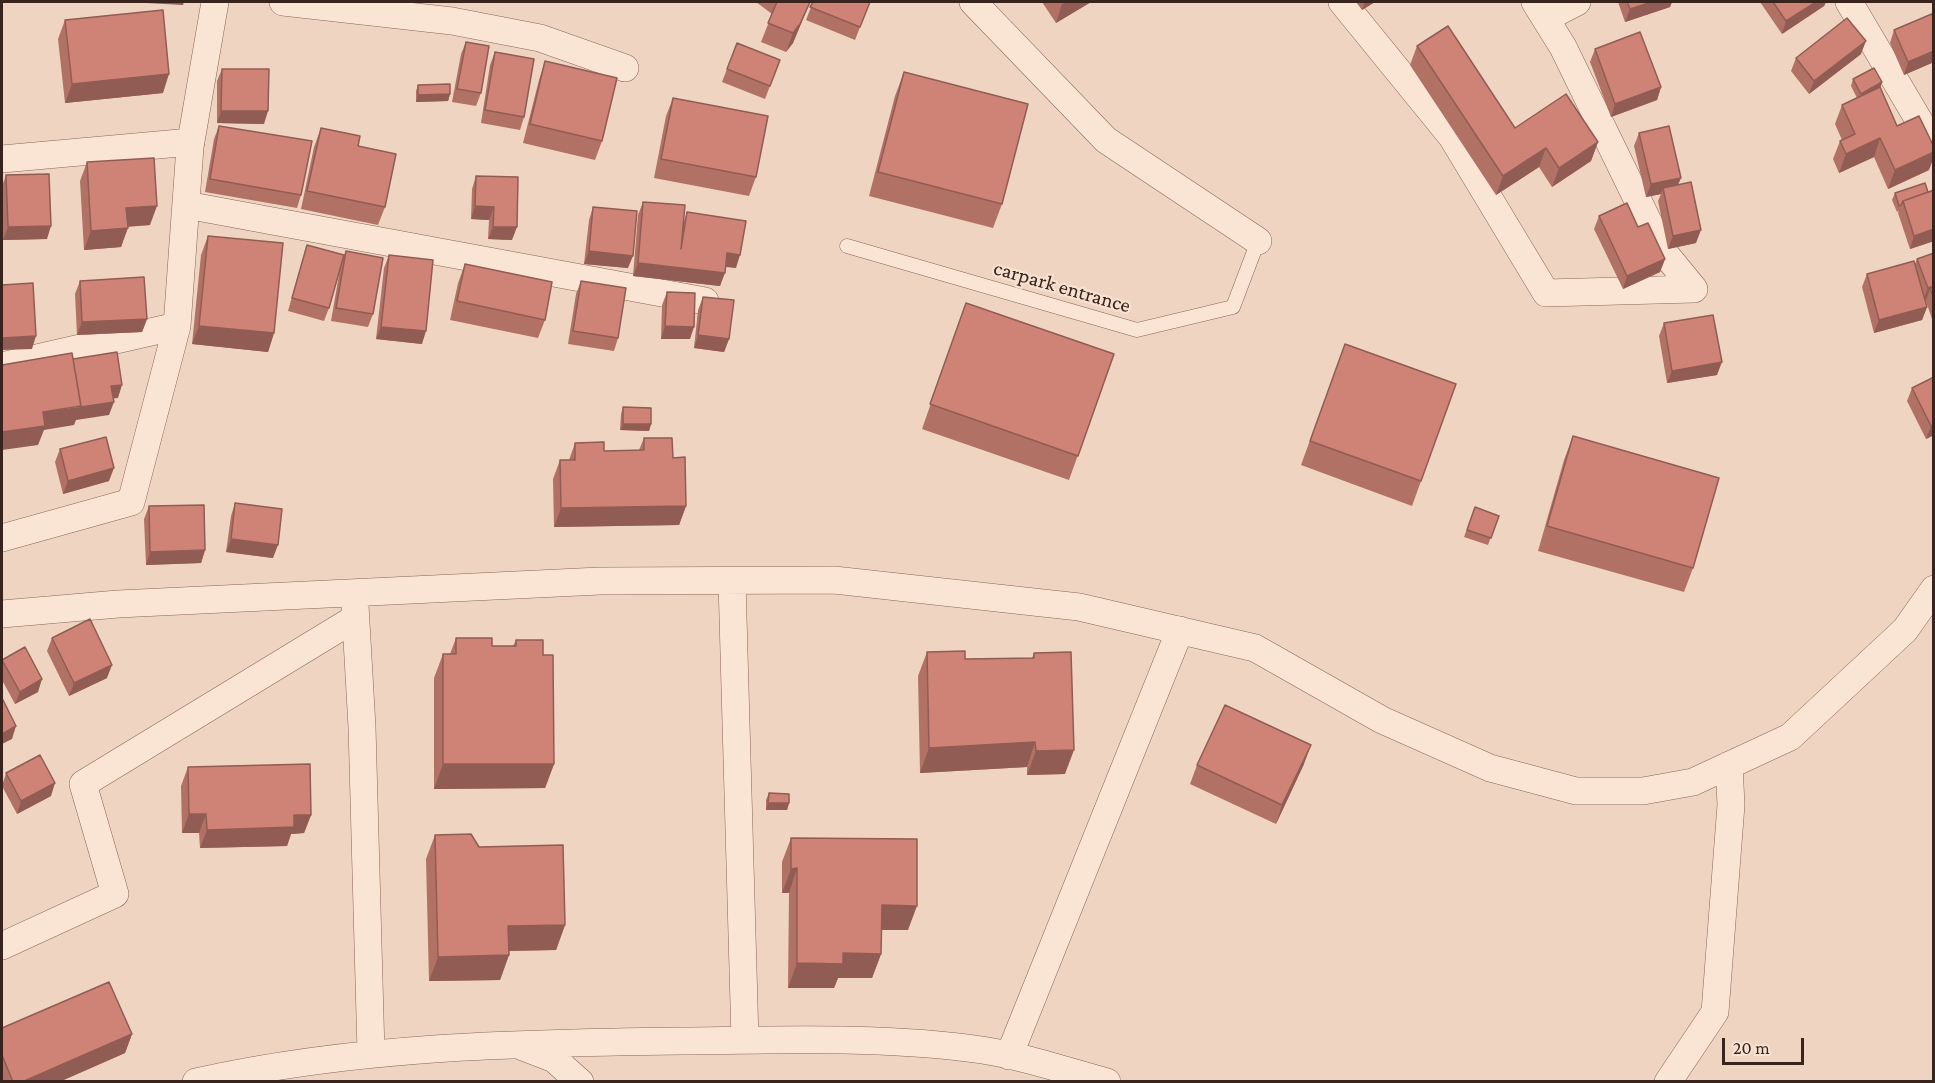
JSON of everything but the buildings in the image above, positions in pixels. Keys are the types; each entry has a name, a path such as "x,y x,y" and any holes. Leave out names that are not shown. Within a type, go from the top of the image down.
{"street":[{"path":"2,538 131,502 177,326 191,142 215,2"},
{"path":"283,2 452,21 540,38 625,68"},
{"path":"973,2 1106,140 1258,241"},
{"path":"1342,2 1452,137 1546,294 1694,289 1662,249 1563,47 1540,10 1577,2"},
{"path":"1849,2 1934,146"},
{"path":"2,159 191,142"},
{"path":"186,205 705,301"},
{"path":"2,366 177,326"},
{"path":"2,614 118,604 355,591 600,581 834,580 1079,607 1255,648 1382,720 1490,768 1576,791 1643,791 1694,782 1790,737 1905,630 1934,589"},
{"path":"732,582 745,1040"},
{"path":"355,591 354,619 362,738 371,1053"},
{"path":"2,946 115,894 83,783 354,619"},
{"path":"1009,1056 1180,630"},
{"path":"1668,1082 1715,1012 1731,805 1729,765"},
{"path":"196,1082 256,1068 371,1053 511,1043 745,1040 898,1043 983,1050 1107,1082"},
{"path":"511,1043 554,1059 580,1082"}],"lane":[{"name":"carpark entrance","path":"847,246 1137,330 1233,307 1258,241"}]}
